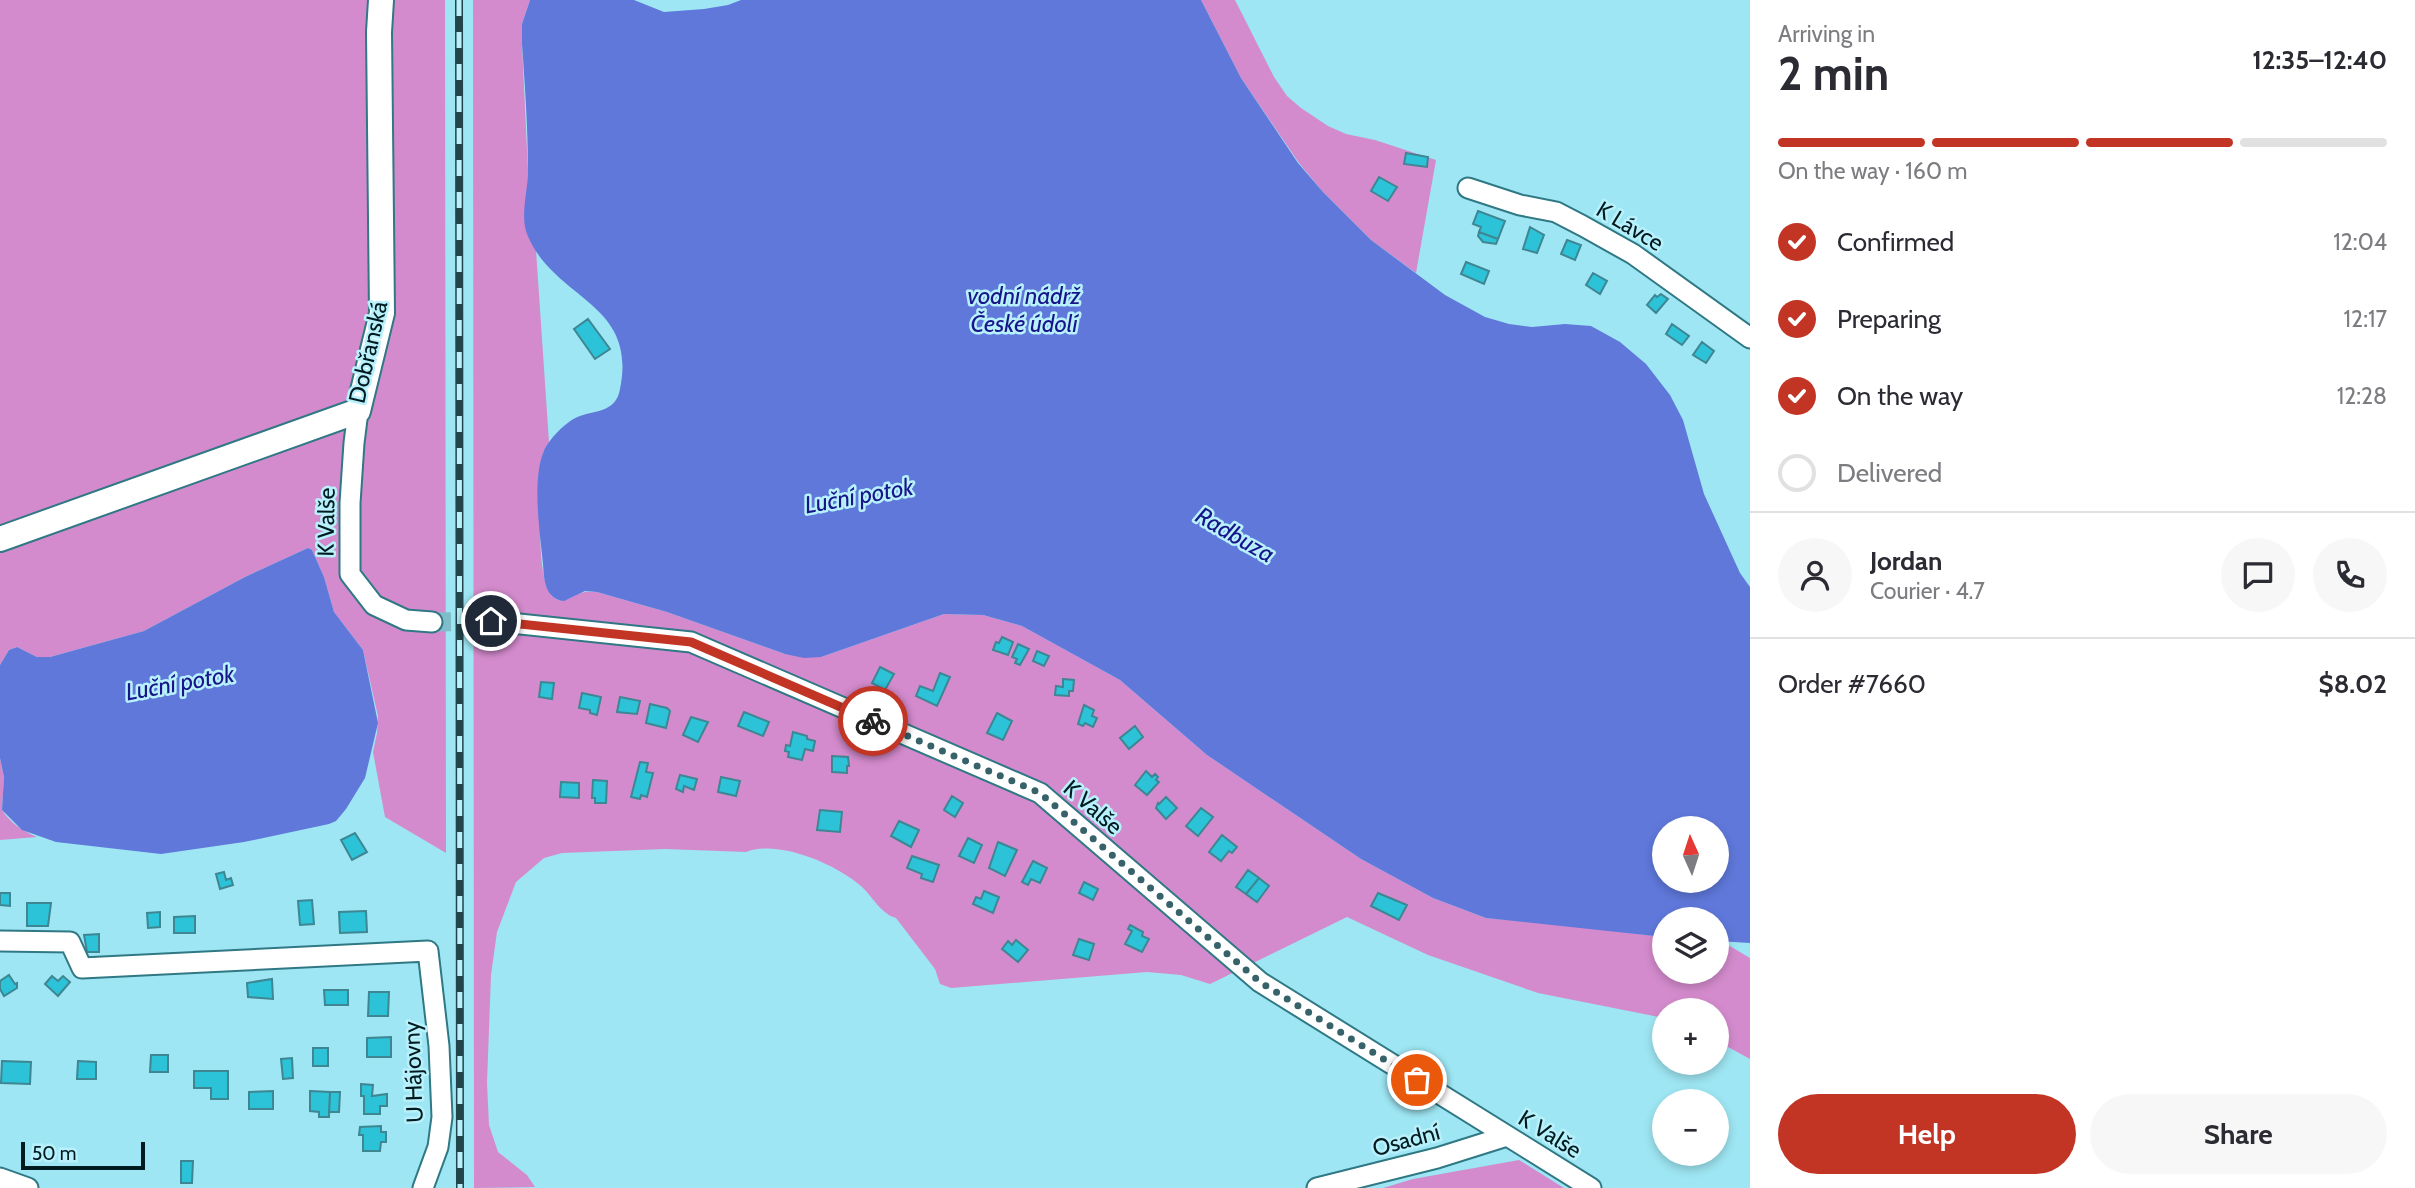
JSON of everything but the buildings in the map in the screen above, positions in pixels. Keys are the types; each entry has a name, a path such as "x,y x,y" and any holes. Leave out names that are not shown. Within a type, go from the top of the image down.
{"street":[{"name":"Dobřanská","path":"0,539 358,411 382,313 379,32 381,0"},
{"name":"K Lávce","path":"1468,188 1520,205 1556,212 1583,226 1633,254 1750,338"},
{"name":"K Valše","path":"358,411 350,503 350,574 374,605 406,620 432,622"},
{"name":"K Valše","path":"491,621 691,642 1040,793 1260,982 1591,1188"},
{"name":"U Hájovny","path":"0,941 70,942 82,968 428,951 435,997 442,1117 438,1147 423,1188"},
{"name":"Osadní","path":"1317,1188 1437,1158 1507,1136"},
{"path":"0,1178 28,1188"}],"shaded area":[{"path":"0,0 445,0 446,853 385,817 373,752 378,716 363,650 334,612 324,577 312,550 308,548 245,577 144,631 50,657 37,657 17,647 9,650 0,665"},
{"path":"473,0 530,0 522,24 528,171 526,228 536,250 549,442 543,452 541,554 549,591 556,599 566,600 583,592 597,592 667,612 785,654 821,657 944,614 983,615 1022,626 1120,680 1207,755 1361,859 1433,898 1486,918 1652,936 1652,984 1729,984 1729,946 1750,958 1750,1059 1729,1048 1729,998 1652,998 1652,1016 1538,993 1428,955 1347,917 1210,984 1181,975 1147,972 951,988 940,984 935,969 896,918 881,909 861,886 837,870 806,856 774,849 746,852 665,849 562,853 544,858 516,882 497,932 491,975 487,1083 489,1125 498,1152 527,1175 535,1187 474,1188"},
{"path":"1201,0 1235,0 1274,77 1287,96 1301,108 1346,134 1375,140 1436,160 1416,273 1371,240 1323,192 1299,163 1241,78"},
{"path":"0,758 4,777 2,810 17,826 37,837 0,840"},
{"path":"1519,1160 1564,1188 1383,1188 1413,1179"}],"water":[{"name":"vodní nádrž České údolí","path":"530,0 634,0 664,12 704,9 741,0 1201,0 1241,78 1298,163 1371,240 1445,295 1485,317 1532,327 1565,324 1591,326 1620,342 1646,364 1670,395 1683,420 1704,494 1740,573 1750,587 1750,943 1729,942 1729,907 1652,907 1652,936 1486,918 1433,898 1361,859 1207,755 1120,680 1022,626 983,615 944,614 821,657 804,658 785,654 667,612 597,592 585,591 564,601 553,597 549,593 544,576 538,508 538,478 543,453 553,437 569,422 605,409 614,402 620,389 622,360 617,337 606,319 555,274 539,256 527,234 524,211 528,155 522,24"},
{"name":"Luční potok","path":"308,548 312,550 324,577 334,612 363,650 378,723 365,778 336,821 244,842 161,854 56,842 22,830 2,810 4,777 0,758 0,665 9,650 17,647 37,657 50,657 144,631 245,577"}],"tunnel":[{"path":"432,622 491,621"}],"railway":[{"path":"459,0 460,1188"}],"way so far":[{"path":"873,721 1040,793 1260,982 1417,1080"}],"route":[{"path":"491,621 691,642 873,721"}],"water label":[{"name":"Radbuza","path":"1235,535"}]}
